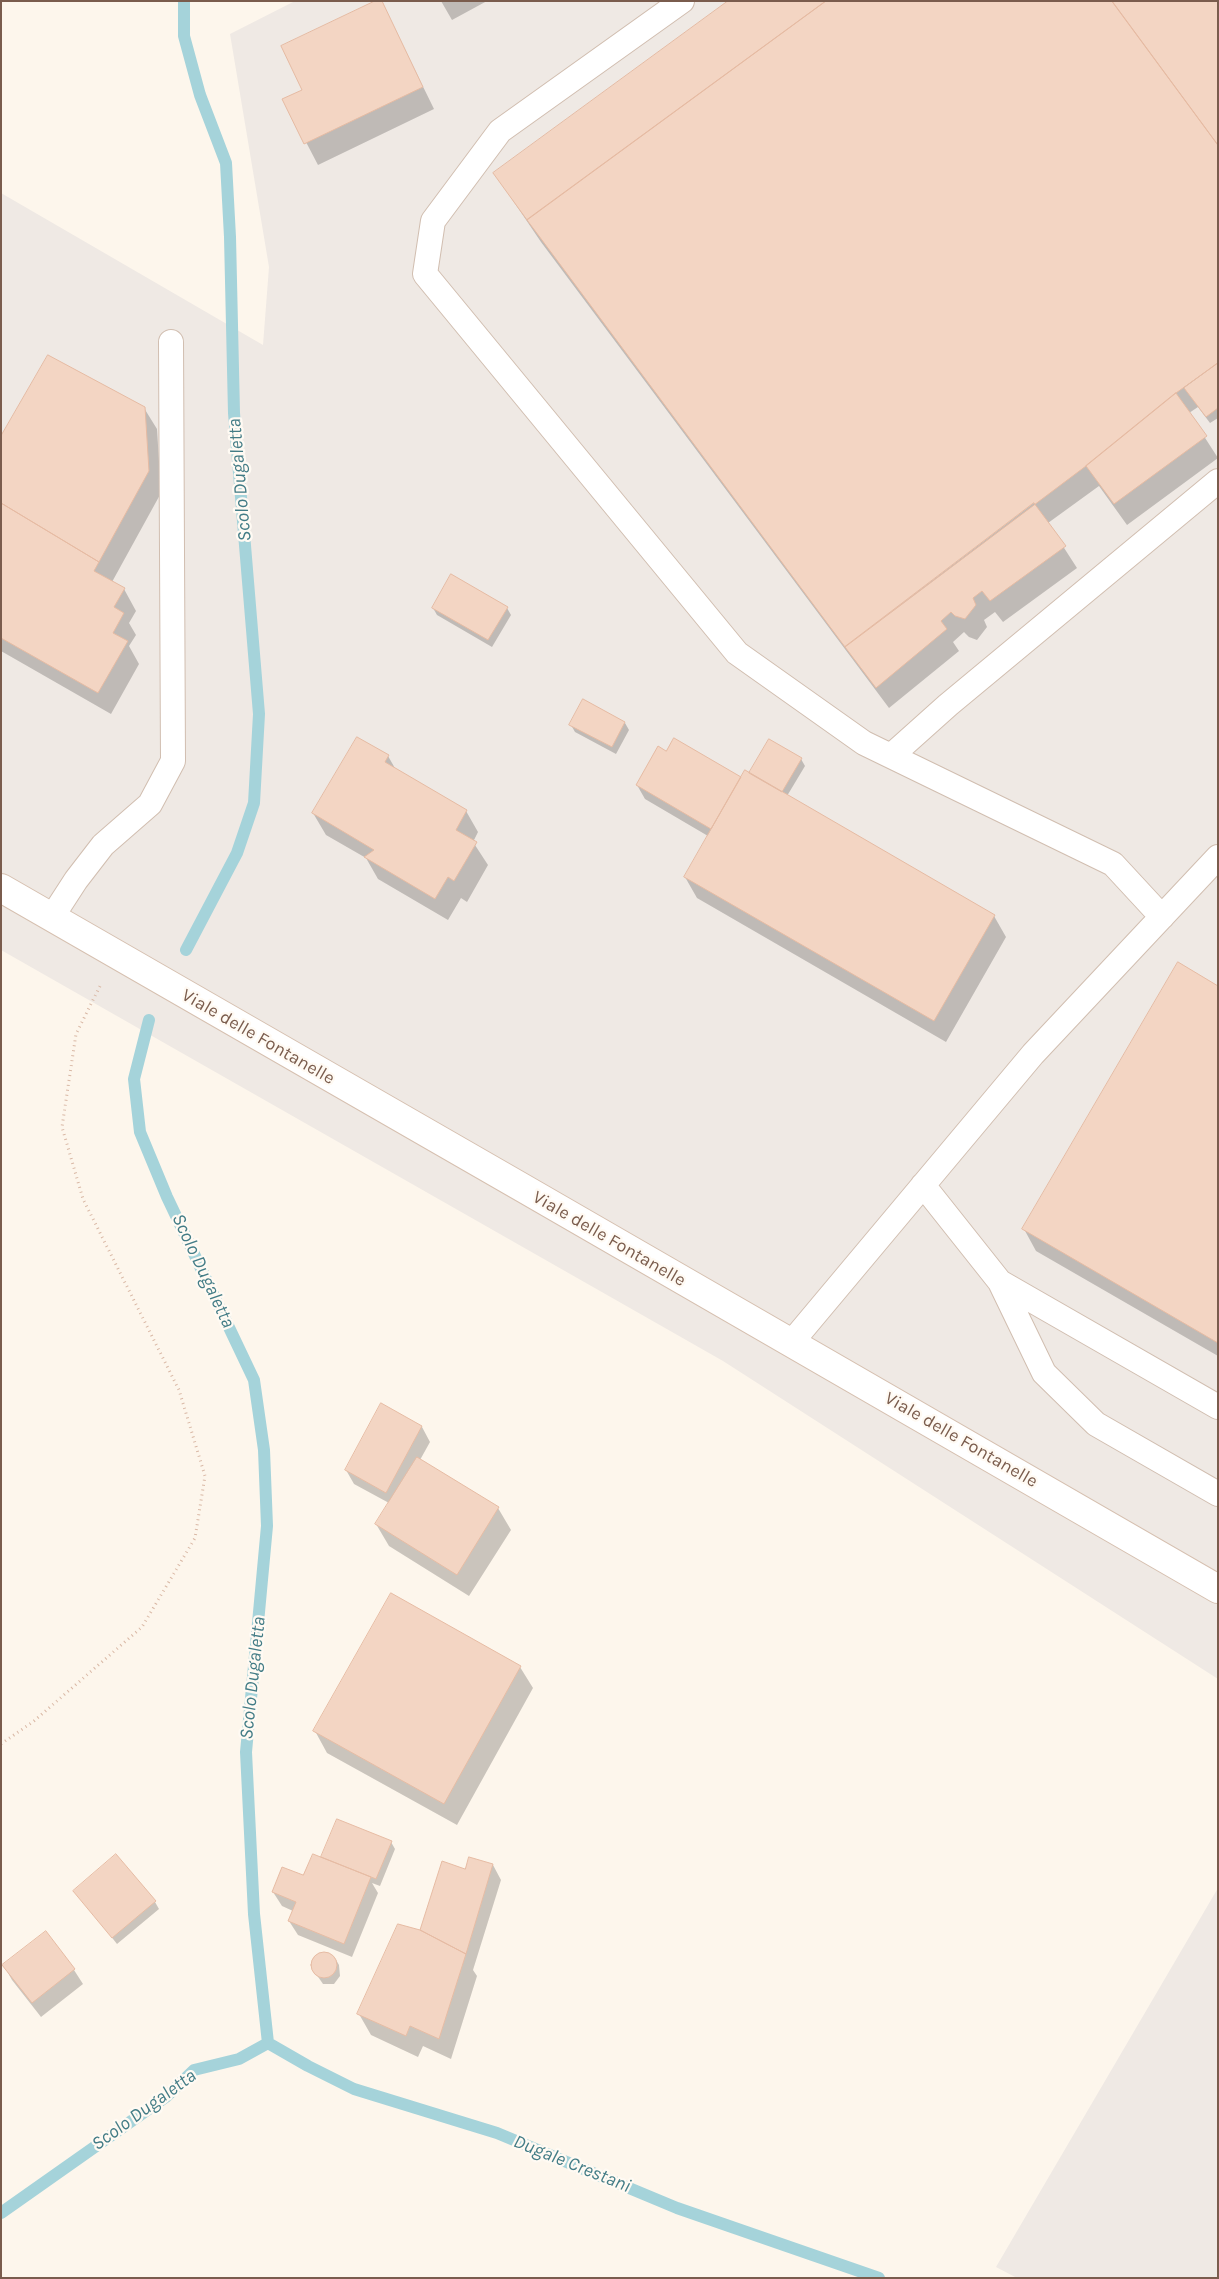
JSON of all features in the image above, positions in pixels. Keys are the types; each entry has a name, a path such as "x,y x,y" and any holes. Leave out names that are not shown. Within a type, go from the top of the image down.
{"main road":[{"name":"Viale delle Fontanelle","path":"1,888 1218,1589"}],"lane":[{"path":"682,1 500,131 433,222 424,274 737,653 864,742 1113,864 1162,917"},
{"path":"52,917 76,880 103,845 150,804 173,761 171,342"},
{"path":"891,756 948,705 1218,481"},
{"path":"791,1343 1033,1054 1218,857"},
{"path":"923,1185 1000,1282 1044,1373 1096,1424 1218,1494"},
{"path":"1000,1282 1218,1408"}],"path":[{"path":"1,1744 34,1721 142,1627 195,1538 205,1476 180,1390 83,1198 62,1127 76,1034 116,954"}],"shaded area":[{"path":"295,1 1218,1 1218,1679 723,1361 1,950 1,193 263,345 269,267 230,34"},
{"path":"1218,1888 1218,2278 1017,2278 996,2267"}],"building":[{"path":"375,1 382,1 423,87 304,144 282,99 302,90 281,46"},
{"path":"728,1 826,1 527,220 493,173"},
{"path":"826,1 1112,1 1218,145 1218,363 1176,393 1086,466 845,647 527,220"},
{"path":"1112,1 1218,1 1218,145"},
{"path":"48,355 145,407 149,471 99,562 1,503 1,436"},
{"path":"1218,363 1218,408 1206,417 1184,388"},
{"path":"1176,393 1207,436 1114,504 1086,466"},
{"path":"1,503 99,562 94,571 125,588 114,607 124,613 113,633 128,641 98,693 1,638"},
{"path":"1034,503 1066,546 990,601 982,591 973,598 976,605 965,619 955,616 951,612 941,621 947,629 876,688 845,647"},
{"path":"451,574 508,607 488,640 432,608"},
{"path":"583,699 625,722 612,747 569,725"},
{"path":"357,737 389,755 385,762 467,810 456,830 477,842 454,881 448,877 435,899 364,857 374,850 312,813"},
{"path":"674,738 741,777 711,829 636,785 658,746 666,751"},
{"path":"769,739 802,758 782,792 749,773"},
{"path":"745,770 995,915 934,1021 684,877"},
{"path":"1178,962 1218,986 1218,1343 1022,1229"},
{"path":"381,1403 422,1426 386,1493 345,1470"},
{"path":"417,1457 499,1507 457,1575 375,1524"},
{"path":"391,1593 521,1666 444,1804 313,1731"},
{"path":"337,1819 392,1841 376,1879 321,1857"},
{"path":"116,1854 156,1901 112,1938 73,1891"},
{"path":"313,1854 371,1877 344,1944 288,1921 296,1902 272,1892 282,1867 303,1875"},
{"path":"469,1857 493,1864 466,1954 420,1930 442,1861 465,1869"},
{"path":"398,1924 420,1930 466,1954 439,2039 410,2026 406,2036 357,2014"},
{"path":"46,1931 75,1969 32,2003 2,1965"},
{"path":"324,1952 333,1956 337,1965 333,1974 324,1978 315,1974 311,1965 315,1956"}],"waterway":[{"name":"Scolo Dugaletta","path":"184,1 184,36 200,95 226,163 230,237 234,413 259,714 254,803 237,853 186,950"},
{"name":"Scolo Dugaletta","path":"1,2213 167,2096 194,2070 239,2059 268,2043 254,1914 246,1752 267,1526 264,1450 254,1380 167,1197 140,1132 134,1079 149,1020"},
{"name":"Dugale Crestani","path":"268,2043 354,2089 497,2133 677,2208 879,2278"}]}
